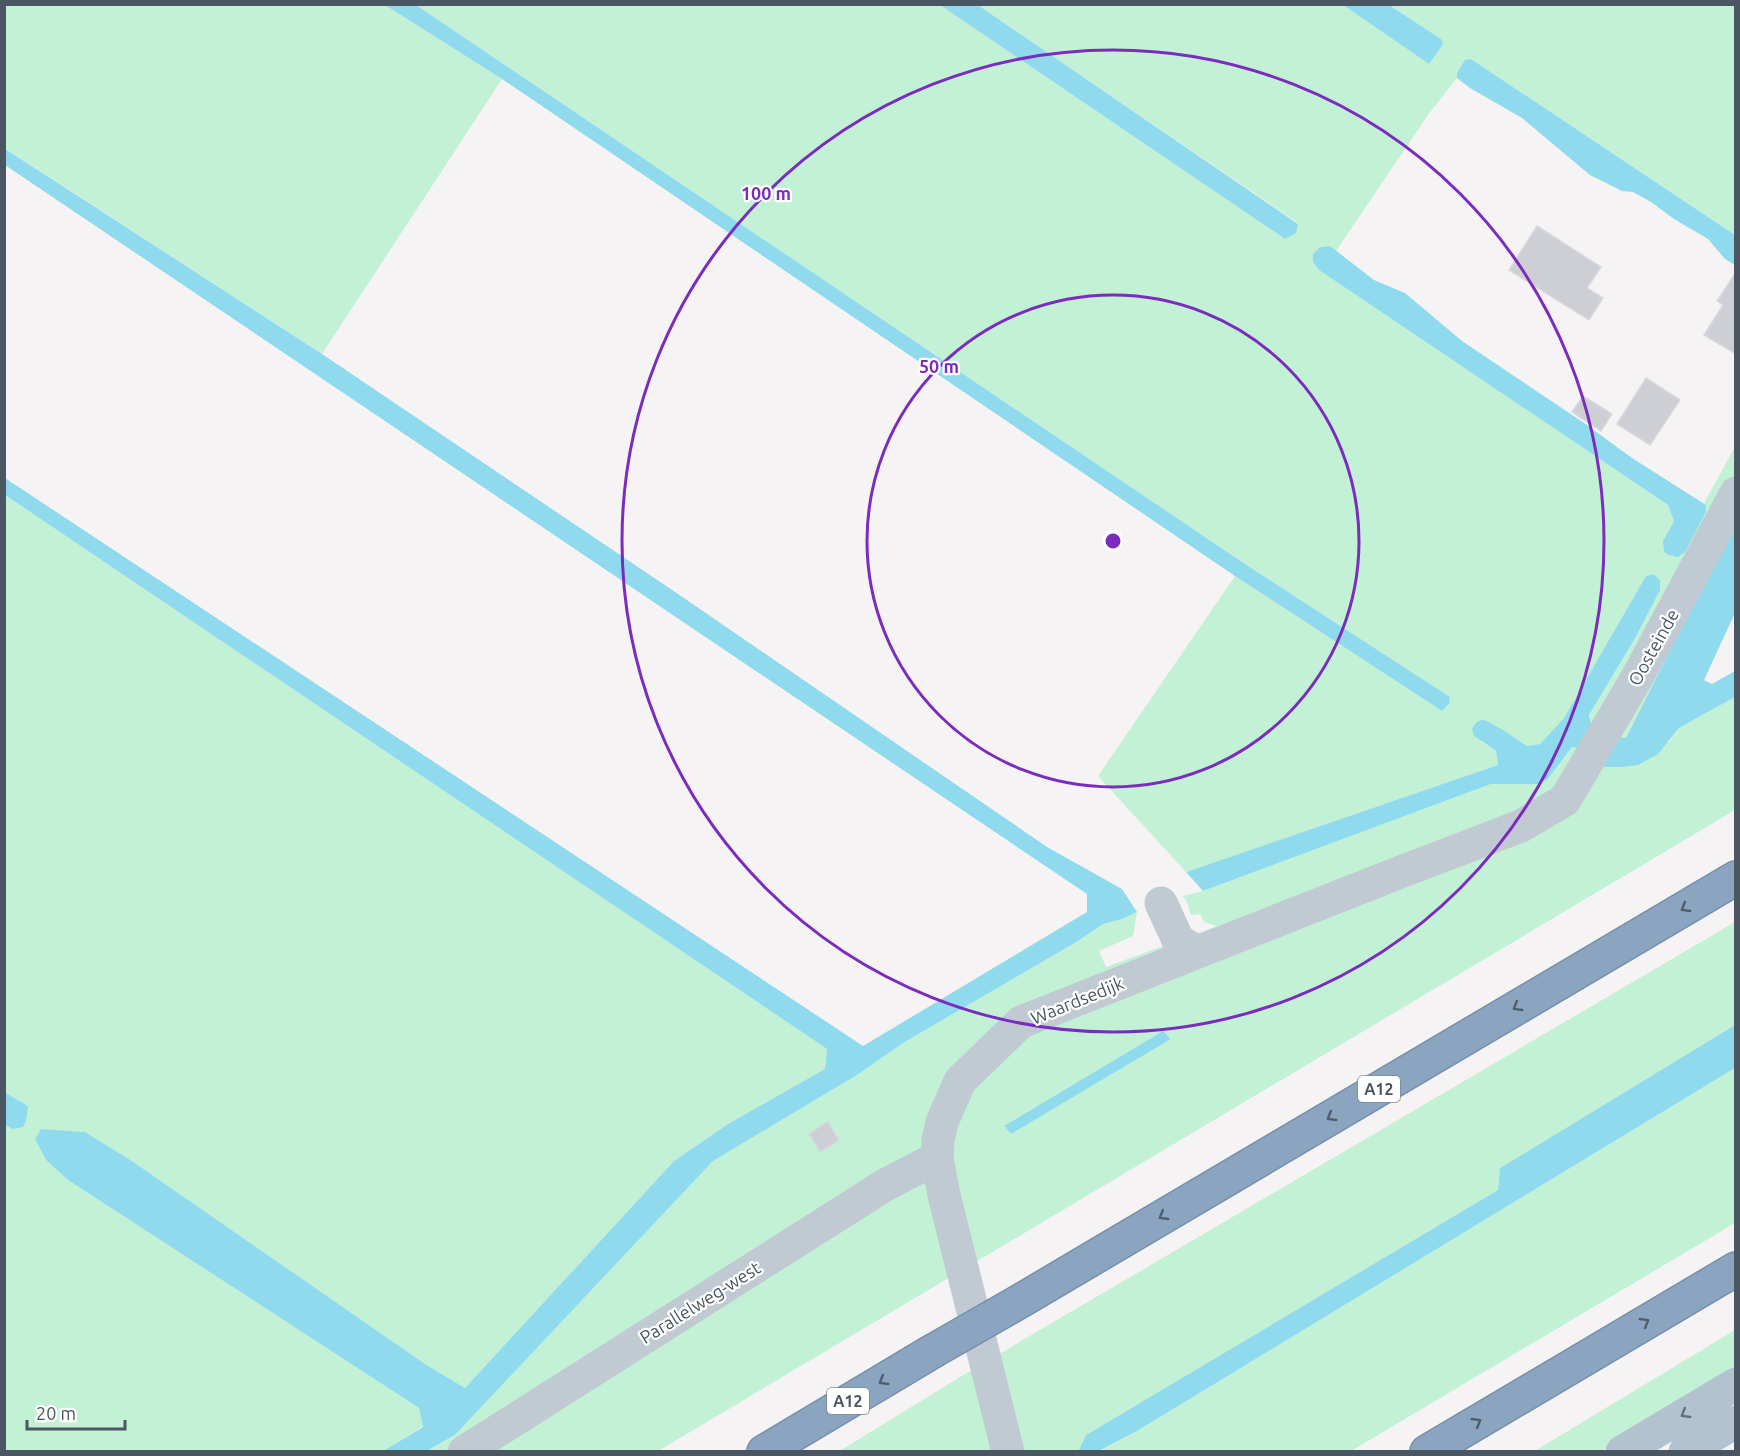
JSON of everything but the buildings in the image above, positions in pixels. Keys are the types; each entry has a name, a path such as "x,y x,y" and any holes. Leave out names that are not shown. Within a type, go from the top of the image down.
{"highway":[{"name":"A12","path":"764,1452 1736,878"},
{"path":"1427,1452 1736,1269"}],"main road":[{"path":"1622,1452 1736,1384"},
{"path":"1685,1452 1736,1422"}],"street":[{"name":"Oosteinde","path":"1565,800 1644,663 1736,493"},
{"name":"Waardsedijk","path":"1008,1452 944,1195 937,1158 942,1122 960,1080 1021,1022 1521,826 1565,800"},
{"path":"1161,903 1178,940 1197,952"},
{"name":"Parallelweg-west","path":"464,1452 885,1185 937,1158"}],"green space":[{"path":"4,5 385,5 502,79 322,354 5,148"},
{"path":"416,5 940,5 1285,239 1298,223 978,5 1343,5 1429,64 1441,39 1389,5 1735,5 1735,235 1471,59 1457,73 1457,78 1430,112 1336,251 1330,246 1320,247 1313,254 1313,262 1319,270 1668,505 1674,521 1663,541 1706,505 1704,503 1735,447 1735,521 1626,738 1616,738 1591,724 1589,715 1634,640 1653,574 1646,577 1564,718 1540,744 1527,746 1490,723 1481,742 1496,751 1498,765 1186,872 1098,776 1235,576 1442,711 1449,704 1450,697 1245,564"},
{"path":"5,495 827,1049 825,1069 728,1124 674,1161 465,1388 425,1364 132,1161 85,1132 41,1130 35,1139 46,1160 68,1180 419,1408 423,1426 383,1451 5,1451 4,1125 12,1129 28,1106 4,1092"},
{"path":"1735,697 1735,810 658,1451 427,1452 455,1435 713,1161 857,1075 903,1043 1078,941 1103,924 1137,912 1133,936 1099,951 1106,967 1217,926 1204,922 1200,914 1191,915 1186,900 1182,896 1203,891 1491,784 1539,784 1547,780 1572,747 1669,742 1679,728","holes":["1163,1031 1171,1039 1011,1134 1004,1126"]},
{"path":"1735,922 1735,1025 1500,1168 1498,1190 1086,1435 1080,1449 1089,1451 838,1452 965,1374"},
{"path":"1735,1068 1735,1223 1351,1451 1099,1452 1137,1431"},
{"path":"1735,1330 1735,1372 1601,1451 1533,1452"}],"water":[{"path":"385,5 416,5 1245,564 1450,697 1449,704 1442,711 1235,576 502,79"},
{"path":"940,5 978,5 1298,224 1296,233 1285,239"},
{"path":"1343,5 1389,5 1441,39 1443,44 1429,64"},
{"path":"1471,59 1735,235 1735,265 1725,259 1708,239 1633,192 1622,191 1590,175 1522,118 1457,78 1457,73 1465,60"},
{"path":"4,148 322,354 1047,847 1122,889 1137,912 1103,924 1078,941 903,1043 857,1075 713,1161 455,1435 427,1451 383,1451 423,1427 419,1408 68,1180 46,1160 35,1139 41,1129 85,1132 132,1161 425,1364 465,1388 674,1161 728,1124 825,1069 827,1049 5,495 5,478 863,1046 1087,912 1087,894 5,165"},
{"path":"1330,246 1374,280 1405,293 1462,341 1632,458 1706,505 1706,512 1685,552 1678,557 1664,552 1663,541 1674,521 1668,505 1319,270 1313,262 1313,254 1320,247"},
{"path":"1735,521 1735,613 1704,680 1712,684 1735,671 1735,697 1679,728 1658,754 1638,765 1605,767 1580,748 1572,747 1547,780 1539,784 1491,784 1203,891 1186,872 1498,765 1496,751 1474,736 1472,729 1479,721 1483,720 1492,724 1527,746 1540,744 1564,718 1646,576 1653,574 1660,580 1660,590 1634,640 1589,715 1591,724 1616,738 1626,738"},
{"path":"1735,1025 1735,1068 1137,1431 1099,1451 1079,1450 1086,1435 1498,1190 1500,1168"},
{"path":"1163,1031 1171,1039 1011,1134 1004,1126"},
{"path":"4,1092 28,1106 23,1127 12,1129 5,1125"}]}
